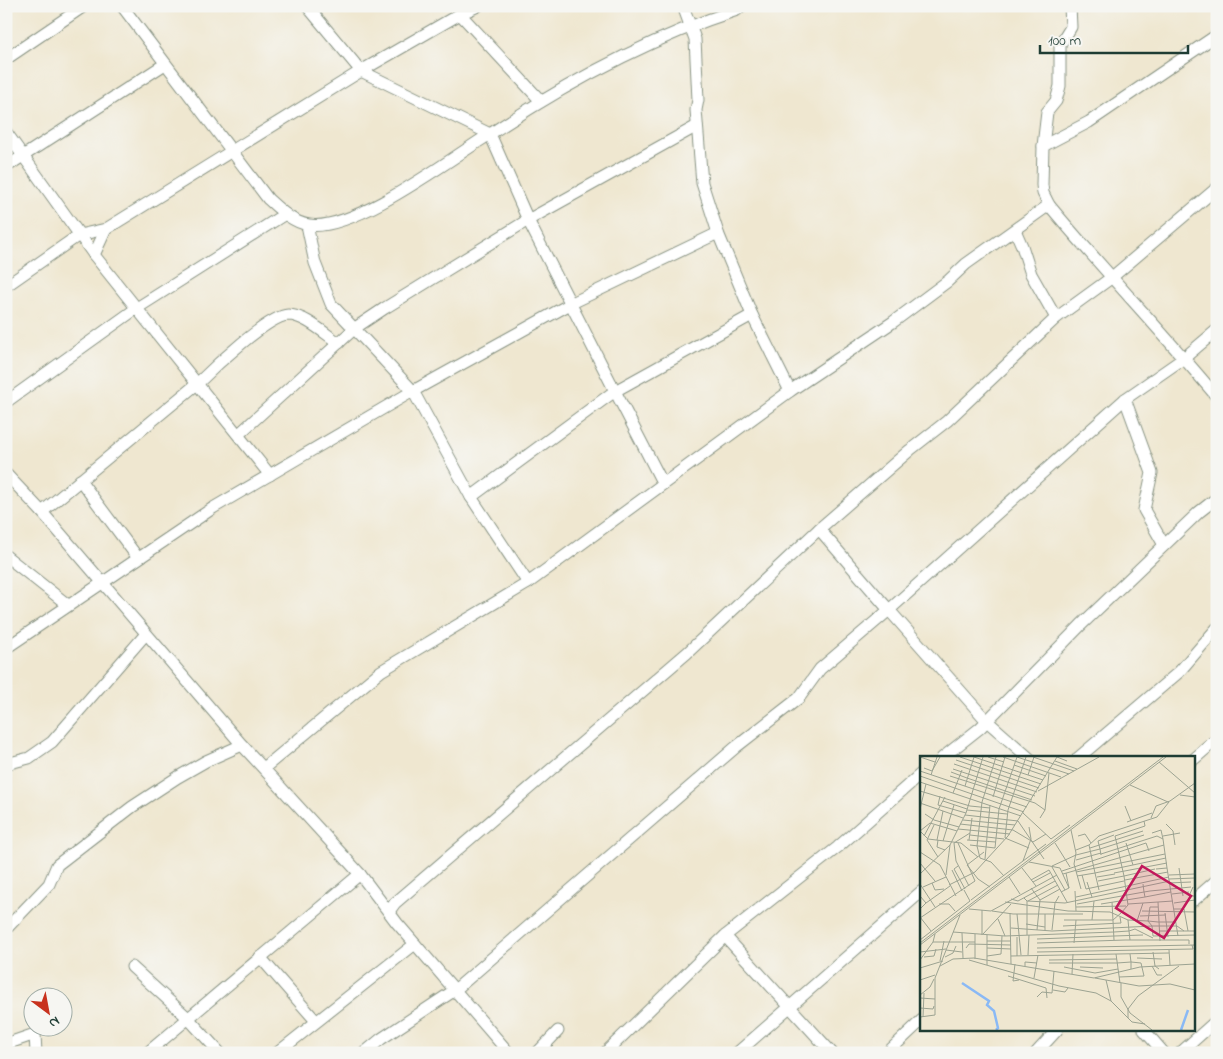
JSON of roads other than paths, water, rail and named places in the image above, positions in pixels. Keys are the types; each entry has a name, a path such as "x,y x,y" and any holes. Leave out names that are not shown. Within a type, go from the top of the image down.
{"street":[{"path":"6,60 84,6"},
{"path":"122,6 268,199 285,214 307,225 324,226 359,216 490,134 540,100 631,52 691,24 741,6"},
{"path":"307,6 361,71 490,134 528,220 663,484"},
{"path":"6,286 79,235 106,229 361,71 460,14 478,6"},
{"path":"683,6 695,39 702,183 718,233 752,315 790,391"},
{"path":"1072,8 1071,27 1060,44 1060,86 1056,101 1047,112 1043,146 1043,193 1050,206 1111,278 1217,397"},
{"path":"460,14 540,100"},
{"path":"1043,146 1089,122 1217,35"},
{"path":"6,167 165,64"},
{"path":"239,434 355,328 528,220 698,126"},
{"path":"6,132 94,255 270,475"},
{"path":"390,910 395,903 687,653 819,529 910,450 947,421 1056,318 1111,278 1217,188"},
{"path":"264,768 381,672 528,583 790,391 893,322 948,281 966,264 1050,206"},
{"path":"6,402 136,308 285,214"},
{"path":"307,225 314,263 323,289 336,310 413,391 471,497 528,583"},
{"path":"94,255 106,229"},
{"path":"1014,230 1031,274 1056,318"},
{"path":"6,648 213,508 413,391 572,303 718,233"},
{"path":"42,512 198,383 220,361 272,322 288,315 302,319 339,343"},
{"path":"471,497 615,390 752,315"},
{"path":"364,1053 381,1039 455,990 736,747 799,698 820,669 889,610 1125,399 1184,358 1217,330"},
{"path":"1125,399 1152,473 1144,510 1164,545"},
{"path":"6,474 42,512 145,635 242,745 360,874 415,944 509,1053"},
{"path":"80,480 138,558"},
{"path":"944,756 988,721 1081,625 1199,512 1217,498"},
{"path":"819,529 988,721 1027,756"},
{"path":"6,556 68,605"},
{"path":"1080,756 1179,672 1217,628"},
{"path":"6,764 29,758 52,742 145,635"},
{"path":"1196,757 1217,739"},
{"path":"6,930 49,884 57,865 132,808 178,778 206,761 242,745"},
{"path":"605,1053 725,936 838,847 920,775"},
{"path":"147,1053 187,1017 360,874"},
{"path":"1196,898 1217,880"},
{"path":"737,1053 920,893"},
{"path":"725,936 832,1053"},
{"path":"277,1053 415,944"},
{"path":"260,957 316,1021"},
{"path":"132,967 187,1017 220,1053"},
{"path":"1180,1053 1217,1020"},
{"path":"886,1053 920,1022"},
{"path":"536,1053 558,1031"},
{"path":"1036,1053 1055,1032"},
{"path":"1146,1032 1164,1053"},
{"path":"6,1044 35,1034 36,1053"}]}
